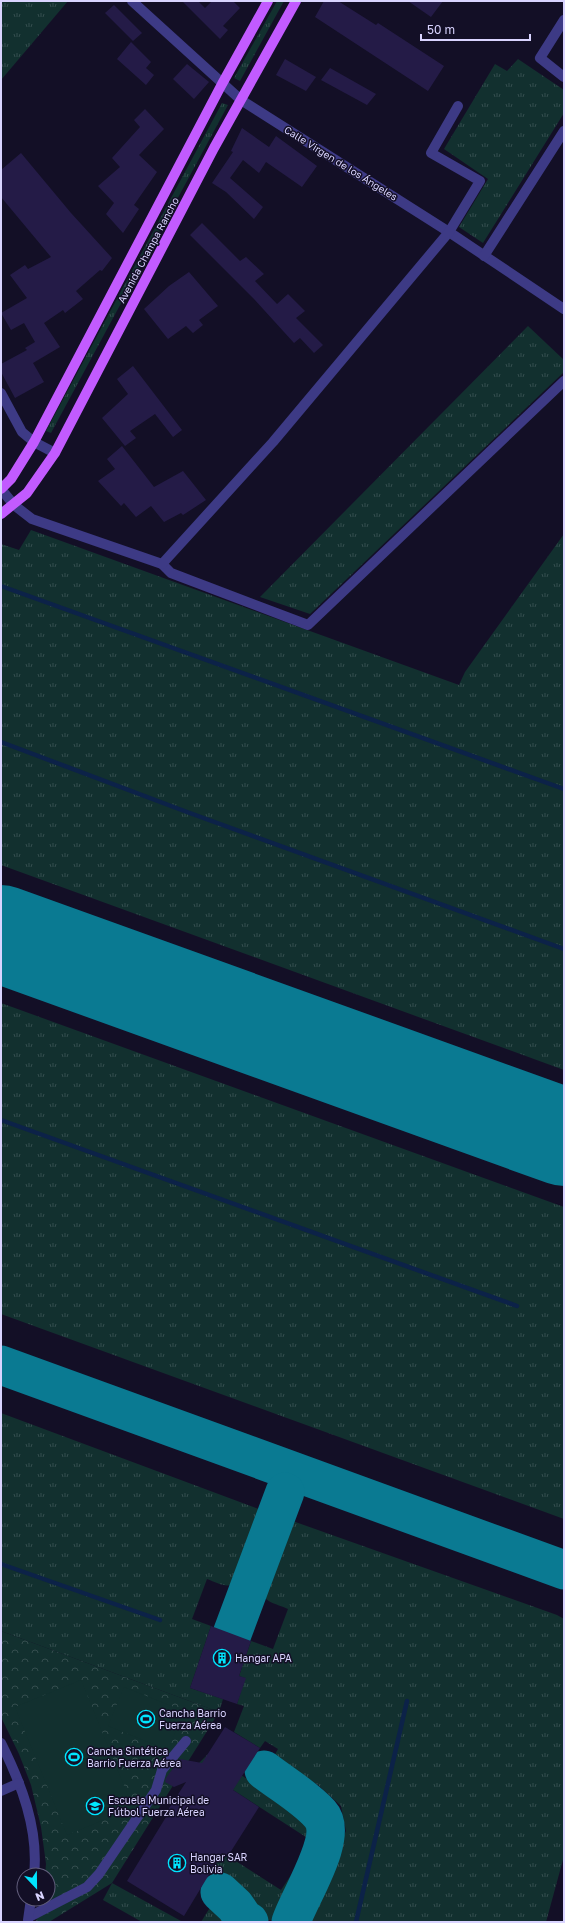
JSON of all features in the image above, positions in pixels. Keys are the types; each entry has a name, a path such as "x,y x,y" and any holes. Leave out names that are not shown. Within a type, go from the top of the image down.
{"main road":[{"name":"Avenida Champa Rancho","path":"1,489 11,479 34,442 222,84 268,1"},
{"name":"Avenida Champa Rancho","path":"1,514 14,505 41,475 55,453 214,148 296,1"}],"street":[{"name":"Calle Virgen de los Ángeles","path":"132,1 241,100 448,232 564,309"},
{"path":"564,20 540,58 564,77"},
{"path":"162,564 273,442 448,232 480,181 431,153 458,106"},
{"path":"484,256 564,131"},
{"path":"1,489 14,505 32,519 162,564 171,573 308,625 564,381"},
{"path":"1,393 22,432 34,442 55,453"},
{"path":"28,1919 87,1887 99,1874 153,1796 162,1770 186,1741"},
{"path":"1,1743 19,1783 33,1832 34,1867"},
{"path":"1,1791 19,1783"},
{"path":"28,1919 30,1907"}],"green space":[{"path":"1,1 68,1 1,80"},
{"path":"277,1 284,1 240,81 234,78"},
{"path":"518,59 564,90 564,113 483,243 459,227 488,179 444,149 495,64 507,71"},
{"path":"222,103 228,105 51,433 46,431"},
{"path":"528,326 564,360 564,372 310,614 260,597"},
{"path":"31,530 459,685 465,672 564,534 564,1070 1,865 1,544 19,550"},
{"path":"1,1003 564,1207 564,1519 1,1314"},
{"path":"1,1413 264,1511 241,1578 237,1582 229,1585 207,1579 192,1619 211,1626 190,1688 223,1699 219,1712 1,1631"},
{"path":"287,1519 557,1615 564,1619 564,1856 546,1922 301,1922 346,1831 341,1806 318,1785 273,1758 278,1749 265,1741 260,1748 234,1732 244,1706 237,1704 245,1678 239,1676 251,1641 273,1649 288,1609 270,1602 262,1592 262,1587"},
{"path":"1,1631 219,1712 112,1883 49,1922 36,1922 39,1907 56,1907 56,1867 46,1867 41,1827 31,1785 19,1754 1,1717"},
{"name":"Cancha Sintética Barrio Fuerza Aérea","path":"81,1680 133,1808 67,1835 15,1707"},
{"name":"Cancha Barrio Fuerza Aérea","path":"124,1687 184,1711 168,1750 108,1726"},
{"path":"208,1754 255,1784 258,1779 307,1812 317,1823 316,1832 312,1841 196,1766"},
{"path":"228,1856 281,1890 291,1875 300,1881 281,1921 260,1919 249,1914 227,1891 222,1888 228,1878 213,1869 220,1857"},
{"path":"112,1883 182,1922 142,1922 103,1900"},
{"path":"214,1901 228,1906 240,1922 201,1922"}],"building":[{"path":"182,1 198,1 205,8 212,1 233,1 240,8 223,26 228,30 220,39"},
{"path":"324,1 338,1 376,25 378,23 444,66 428,91 315,17"},
{"path":"408,1 443,1 431,17"},
{"path":"114,5 142,33 133,41 105,13"},
{"path":"131,42 151,62 146,68 154,75 146,85 117,59"},
{"path":"285,59 316,77 306,91 276,75"},
{"path":"187,64 209,82 194,99 173,79"},
{"path":"330,68 376,94 367,105 321,80"},
{"path":"145,109 164,129 139,155 157,172 134,205 139,209 123,233 106,214 114,203 98,186 120,167 112,158 140,127 134,120"},
{"path":"242,128 269,147 276,136 317,166 302,187 266,162 259,173 243,160 230,178 263,207 254,219 226,192 212,183 233,152 231,151"},
{"path":"21,153 71,213 112,258 102,271 100,270 76,291 83,299 65,313 63,310 44,323 60,347 33,363 44,382 15,398 1,372 1,364 27,350 25,348 35,342 24,323 11,330 1,313 27,298 10,275 25,265 28,269 51,257 1,197 1,170"},
{"path":"202,223 240,261 246,257 264,274 255,281 277,304 288,294 305,311 296,318 323,345 314,353 300,338 294,343 254,299 190,235"},
{"path":"189,272 218,306 199,320 203,325 193,333 186,326 168,339 144,309 169,286"},
{"path":"133,366 182,430 173,437 155,414 130,431 136,438 125,446 102,418 128,394 117,379"},
{"path":"122,446 154,487 183,471 206,500 183,515 181,513 164,522 151,506 136,517 124,503 121,506 98,481 115,469 107,459"},
{"name":"Hangar APA","path":"211,1626 251,1641 239,1676 246,1678 237,1704 190,1688"},
{"path":"225,1727 260,1748 233,1790 259,1807 228,1856 222,1853 184,1916 127,1881 166,1817 164,1816 186,1782 174,1787 165,1782 166,1778 180,1759 202,1763"}],"waterway":[{"path":"1,586 564,789"},
{"path":"1,742 187,812 564,949"},
{"path":"1,1120 517,1306"},
{"path":"1,1564 160,1620"},
{"path":"356,1922 407,1701"}],"taxiway":[{"path":"1,1365 564,1570"},
{"path":"232,1634 285,1492"},
{"path":"264,1770 314,1808 320,1814 325,1824 325,1837 322,1851 291,1922"},
{"path":"220,1892 235,1906 244,1919 249,1922"}],"runway":[{"path":"1,934 564,1137"}],"place":[{"name":"Hangar APA","path":"222,1658"},
{"name":"Cancha Barrio Fuerza Aérea","path":"146,1719"},
{"name":"Cancha Sintética Barrio Fuerza Aérea","path":"74,1757"},
{"name":"Escuela Municipal de Fútbol Fuerza Aérea","path":"95,1806"},
{"name":"Hangar SAR Bolivia","path":"177,1863"}]}
